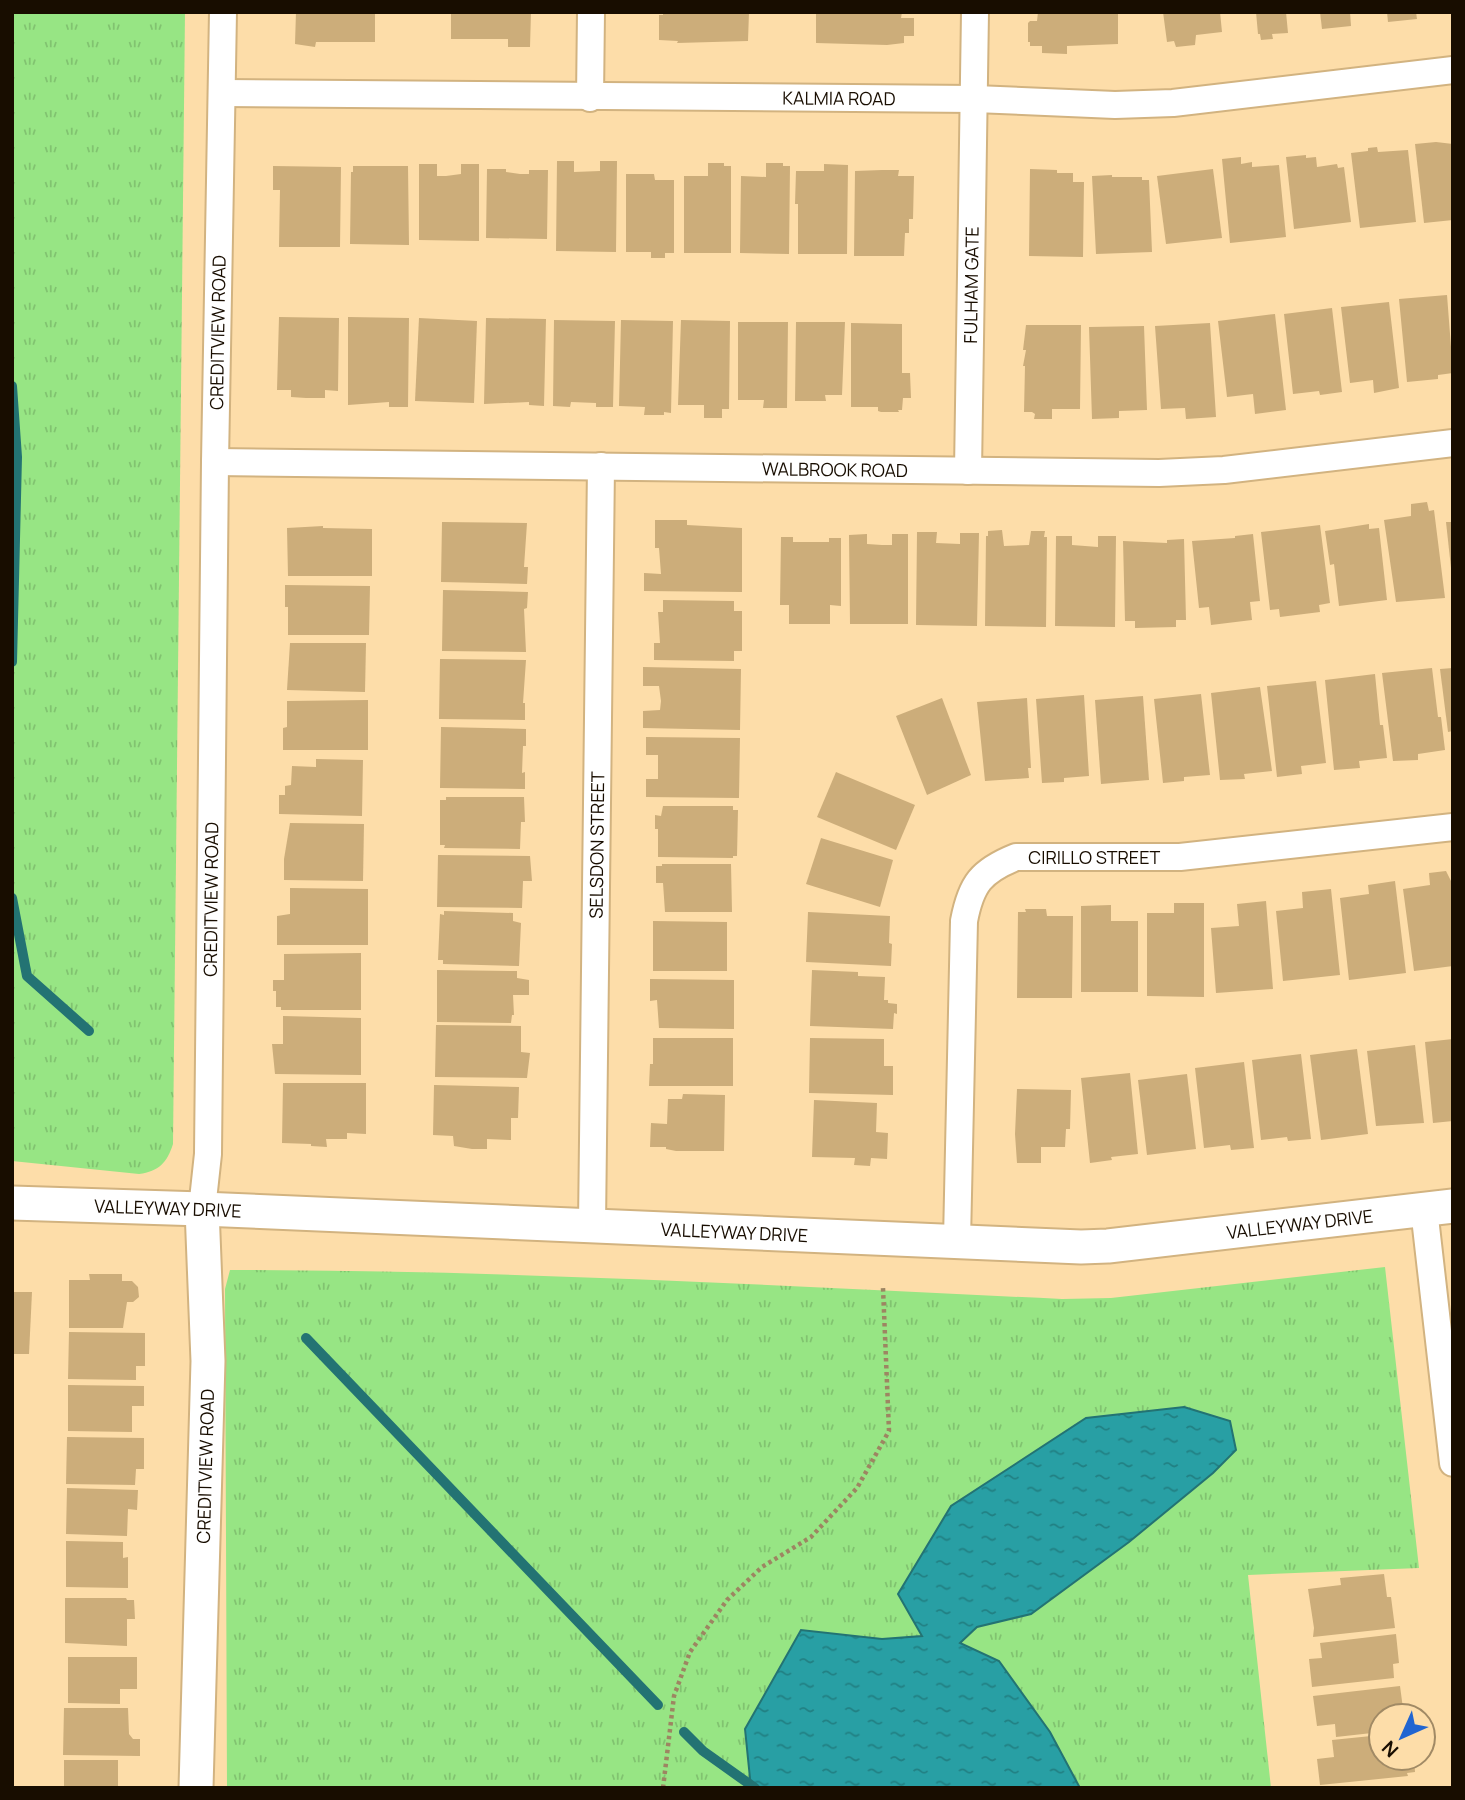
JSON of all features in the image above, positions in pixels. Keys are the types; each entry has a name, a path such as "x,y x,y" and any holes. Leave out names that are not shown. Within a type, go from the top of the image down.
{"street":[{"name":"CREDITVIEW ROAD","path":"196,1788 208,1360 202,1209 208,1154 223,12"},
{"path":"590,98 591,12"},
{"name":"FULHAM GATE","path":"968,471 975,12"},
{"name":"KALMIA ROAD","path":"223,93 975,99 1115,105 1173,103 1453,70"},
{"name":"WALBROOK ROAD","path":"215,463 1125,473 1224,470 1453,443"},
{"name":"SELSDON STREET","path":"592,1225 601,466"},
{"name":"CIRILLO STREET","path":"957,1240 964,921 968,900 979,881 994,866 1016,857 1180,857 1453,827"},
{"name":"VALLEYWAY DRIVE","path":"12,1203 1108,1246 1438,1208"},
{"path":"1438,1208 1453,1463"}],"path":[{"path":"663,1788 674,1696 691,1652 727,1600 762,1567 811,1537 857,1488 889,1431 883,1288"}],"green space":[{"path":"12,12 185,12 173,1144 161,1165 152,1171 139,1174 12,1161"},
{"path":"1385,1267 1419,1568 1248,1575 1271,1788 227,1788 225,1289 230,1270 542,1276 1062,1299 1111,1298"}],"water":[{"path":"1184,1407 1230,1421 1236,1450 1213,1473 1129,1542 1031,1614 977,1627 960,1643 999,1661 1050,1732 1080,1788 751,1788 745,1729 801,1630 882,1639 922,1636 898,1594 951,1506 1086,1418"}],"building":[{"path":"296,12 375,12 375,42 316,42 315,47 295,44"},
{"path":"451,12 531,12 530,47 508,47 508,39 451,39"},
{"path":"663,12 749,12 748,41 677,43 678,41 659,40 659,15 663,15"},
{"path":"816,12 902,12 901,18 914,18 914,36 904,36 904,43 887,45 816,43"},
{"path":"1038,12 1118,12 1118,44 1067,46 1067,54 1042,53 1042,46 1030,46 1028,42 1028,23 1037,21"},
{"path":"1163,12 1220,12 1222,32 1196,35 1195,45 1176,47 1174,41 1167,42"},
{"path":"1256,12 1286,12 1288,33 1272,34 1273,39 1261,40"},
{"path":"1320,12 1350,12 1351,26 1322,29"},
{"path":"1387,12 1416,12 1417,19 1388,22"},
{"path":"1415,144 1453,144 1453,220 1424,223"},
{"path":"1377,147 1378,152 1408,150 1416,222 1360,228 1351,153"},
{"path":"1306,155 1306,158 1316,157 1317,167 1337,164 1338,168 1344,167 1351,222 1294,229 1286,157"},
{"path":"1241,157 1241,164 1252,162 1252,167 1279,165 1286,237 1230,243 1222,159"},
{"path":"557,161 574,161 574,172 600,171 600,161 617,161 616,252 556,251"},
{"path":"708,163 731,166 731,253 684,253 684,176 708,176"},
{"path":"766,163 783,163 783,166 790,166 789,254 740,253 741,176 766,177"},
{"path":"419,164 437,164 437,176 446,176 461,174 461,164 479,164 479,241 419,240"},
{"path":"824,164 848,165 847,254 798,254 796,171 824,171"},
{"path":"273,166 341,167 340,247 279,247 280,190 273,190"},
{"path":"353,166 408,166 409,245 350,244"},
{"path":"487,169 506,169 506,172 520,174 529,174 529,170 548,170 547,239 486,238"},
{"path":"1030,169 1073,173 1073,182 1084,182 1083,257 1029,256"},
{"path":"1213,169 1222,238 1166,244 1157,176"},
{"path":"899,170 898,176 914,176 913,219 909,219 909,233 905,233 904,256 854,256 855,171"},
{"path":"626,174 654,174 655,180 674,180 674,253 665,253 665,258 651,258 651,252 626,252"},
{"path":"1112,175 1149,180 1152,252 1096,254 1092,176"},
{"path":"1447,295 1453,373 1438,375 1438,379 1407,382 1399,299"},
{"path":"1389,302 1399,388 1374,393 1373,380 1350,383 1341,307"},
{"path":"1332,308 1342,392 1320,395 1319,391 1293,394 1284,314"},
{"path":"1275,314 1286,410 1255,414 1253,394 1227,397 1218,321"},
{"path":"279,317 339,318 338,391 325,390 325,398 306,398 291,397 291,390 277,390"},
{"path":"348,317 409,318 408,407 389,407 389,402 348,405"},
{"path":"419,318 477,321 474,403 415,401"},
{"path":"486,318 546,319 544,406 529,405 529,402 484,404"},
{"path":"554,320 615,321 613,407 571,402 570,407 553,406"},
{"path":"621,320 673,321 671,413 644,415 645,407 619,406"},
{"path":"681,320 730,321 729,409 722,409 722,418 704,418 704,405 678,405"},
{"path":"738,322 788,322 787,408 763,408 764,400 738,400"},
{"path":"796,322 845,322 842,395 825,395 826,401 795,401"},
{"path":"851,323 902,324 902,373 910,373 911,398 903,398 902,410 898,410 899,412 881,412 878,407 851,407"},
{"path":"1210,323 1216,417 1186,419 1185,408 1161,409 1155,326"},
{"path":"1026,325 1081,325 1080,409 1052,409 1052,419 1034,419 1035,414 1024,412 1023,366 1026,350 1023,350"},
{"path":"1144,326 1147,410 1119,411 1119,418 1092,419 1089,327"},
{"path":"1427,502 1429,511 1434,510 1445,598 1396,602 1384,520 1411,516 1411,504"},
{"path":"655,520 687,520 687,525 742,528 742,592 644,591 644,573 661,574 659,548 655,548"},
{"path":"442,522 527,523 524,567 528,567 527,584 441,582"},
{"path":"1446,522 1453,522 1453,568 1451,568"},
{"path":"1369,524 1369,529 1379,528 1387,600 1339,606 1334,564 1330,565 1325,531"},
{"path":"1320,525 1330,603 1319,605 1320,612 1280,617 1279,609 1270,610 1261,532"},
{"path":"323,526 372,529 372,576 288,576 287,528"},
{"path":"1002,530 1004,546 1029,545 1031,531 1045,531 1046,627 985,626 986,536 988,531"},
{"path":"917,532 937,532 936,543 960,544 960,533 979,533 977,626 916,625"},
{"path":"867,534 867,544 892,545 892,534 908,534 908,624 850,624 849,535"},
{"path":"1253,534 1260,601 1250,602 1252,620 1211,625 1209,607 1199,608 1192,541"},
{"path":"1056,536 1072,536 1072,545 1098,547 1098,536 1116,536 1115,627 1055,626"},
{"path":"781,537 793,537 793,542 829,542 829,538 841,538 841,606 830,605 830,624 789,624 789,605 780,605"},
{"path":"1184,539 1186,620 1176,620 1176,627 1135,628 1135,621 1125,621 1123,541 1167,543 1167,540"},
{"path":"285,585 370,586 369,635 288,635"},
{"path":"443,590 528,592 527,608 524,609 526,652 442,651"},
{"path":"663,600 734,601 734,611 742,611 742,651 734,651 734,661 654,660 654,643 660,643 658,612 663,612"},
{"path":"290,643 366,643 365,692 287,690"},
{"path":"440,659 526,660 523,703 525,720 439,719"},
{"path":"643,667 741,669 740,730 643,728 643,711 660,710 661,701 659,686 643,686"},
{"path":"1432,668 1445,750 1418,754 1418,760 1393,761 1382,673"},
{"path":"1453,668 1453,731 1448,732 1440,669"},
{"path":"1375,674 1380,725 1383,725 1387,758 1359,761 1360,768 1334,770 1325,680"},
{"path":"1316,681 1326,763 1301,766 1302,774 1277,777 1267,686"},
{"path":"1260,687 1272,771 1244,774 1245,779 1220,780 1211,693"},
{"path":"1201,694 1210,775 1184,777 1184,781 1163,783 1154,699"},
{"path":"1084,695 1089,776 1064,778 1064,782 1042,783 1036,699"},
{"path":"1143,696 1149,780 1101,784 1095,700"},
{"path":"942,698 971,775 927,795 896,716"},
{"path":"1027,698 1031,768 1028,768 1029,778 985,781 977,702"},
{"path":"368,700 368,750 283,750 283,728 287,727 287,701"},
{"path":"441,727 526,729 522,773 525,772 525,789 440,788"},
{"path":"646,737 740,738 739,798 646,797 646,779 658,779 658,755 646,755"},
{"path":"316,759 363,760 362,816 279,814 279,795 285,795 285,786 291,785 292,766 316,767"},
{"path":"836,772 915,805 896,850 817,817"},
{"path":"446,797 524,797 525,822 521,822 520,849 444,848 445,845 440,845 440,800 446,800"},
{"path":"663,806 733,806 733,810 738,810 737,856 658,857 655,815 661,816"},
{"path":"290,823 364,824 363,881 284,880 284,859"},
{"path":"821,838 893,860 880,907 806,884"},
{"path":"438,855 530,856 532,881 523,881 522,908 437,907"},
{"path":"731,864 732,912 665,912 663,883 656,883 656,866"},
{"path":"1446,871 1453,885 1453,966 1414,971 1403,889 1430,885 1429,873"},
{"path":"1395,881 1406,973 1349,980 1340,898 1369,894 1368,885"},
{"path":"290,888 368,889 368,945 277,945 277,916 290,914"},
{"path":"1331,889 1340,975 1283,981 1276,911 1303,908 1302,892"},
{"path":"1266,901 1273,989 1216,993 1211,928 1239,926 1237,904"},
{"path":"1174,903 1204,903 1204,997 1147,996 1147,913 1174,913"},
{"path":"1111,905 1111,921 1138,921 1138,992 1081,992 1081,906"},
{"path":"1025,909 1046,909 1047,916 1073,916 1072,998 1017,998 1018,912 1026,912"},
{"path":"444,911 513,913 513,921 521,923 519,966 443,964 443,960 438,960 440,914 444,915"},
{"path":"808,912 890,916 891,966 806,962"},
{"path":"653,921 727,922 727,971 653,971"},
{"path":"361,953 361,1010 281,1010 281,1007 276,1007 273,980 284,980 284,954"},
{"path":"437,970 517,971 517,978 529,980 529,995 513,995 514,1015 511,1023 437,1022"},
{"path":"812,970 858,972 858,976 885,977 884,1000 897,1004 893,1029 810,1026"},
{"path":"650,979 734,980 734,1029 659,1028 657,1000 650,1001"},
{"path":"283,1016 361,1018 361,1075 275,1074 272,1044 283,1044"},
{"path":"436,1025 521,1026 521,1052 530,1053 527,1078 435,1077"},
{"path":"653,1038 733,1038 733,1086 649,1086 650,1064 653,1064"},
{"path":"810,1038 884,1039 884,1066 893,1066 893,1095 809,1093"},
{"path":"1453,1039 1453,1121 1433,1123 1425,1042"},
{"path":"1415,1045 1424,1123 1376,1126 1367,1051"},
{"path":"1357,1049 1368,1134 1321,1140 1310,1055"},
{"path":"1301,1054 1311,1139 1288,1141 1287,1137 1261,1140 1252,1060"},
{"path":"1244,1062 1254,1148 1231,1150 1230,1145 1204,1148 1195,1068"},
{"path":"1130,1073 1138,1154 1090,1163 1081,1078"},
{"path":"1187,1074 1196,1149 1147,1155 1138,1080"},
{"path":"283,1083 366,1083 366,1134 347,1133 347,1139 326,1139 327,1147 282,1143"},
{"path":"434,1085 519,1087 518,1118 511,1118 511,1140 487,1139 487,1149 472,1149 454,1146 453,1136 433,1135"},
{"path":"1017,1089 1071,1090 1070,1129 1066,1129 1065,1147 1041,1147 1041,1163 1017,1163"},
{"path":"683,1094 725,1095 724,1151 676,1151 666,1147 650,1147 651,1123 667,1124 668,1099 682,1099"},
{"path":"814,1100 877,1103 876,1132 888,1133 887,1159 871,1158 870,1166 854,1165 855,1158 812,1157"},
{"path":"89,1274 122,1274 122,1281 132,1281 138,1287 139,1297 133,1302 127,1302 123,1328 69,1328 69,1280 90,1280"},
{"path":"12,1292 32,1292 29,1354 12,1354"},
{"path":"69,1332 145,1333 145,1366 136,1366 136,1380 68,1379"},
{"path":"68,1385 144,1386 144,1406 132,1406 132,1432 68,1431"},
{"path":"67,1437 144,1438 144,1469 136,1469 135,1485 66,1484"},
{"path":"67,1488 138,1490 137,1510 128,1509 127,1536 66,1534"},
{"path":"66,1541 123,1542 123,1558 128,1557 128,1588 66,1587"},
{"path":"1384,1574 1387,1597 1391,1597 1395,1628 1313,1637 1308,1589 1341,1585 1340,1578"},
{"path":"65,1598 134,1600 135,1619 127,1619 127,1646 65,1643"},
{"path":"1396,1634 1399,1663 1393,1664 1394,1678 1312,1687 1309,1659 1322,1658 1320,1643"},
{"path":"68,1657 137,1657 137,1689 120,1689 120,1704 68,1703"},
{"path":"1400,1686 1402,1702 1367,1702 1367,1734 1336,1737 1335,1724 1317,1726 1313,1696"},
{"path":"64,1708 128,1708 129,1734 133,1739 140,1739 140,1756 63,1755"},
{"path":"1367,1736 1367,1772 1415,1772 1407,1773 1408,1776 1320,1785 1317,1759 1334,1757 1332,1740"},
{"path":"64,1760 118,1760 118,1788 64,1788"}],"waterway":[{"path":"12,386 17,457 12,662"},
{"path":"12,898 27,976 89,1031"},
{"path":"306,1338 658,1705"},
{"path":"684,1732 703,1751 755,1788"}]}
